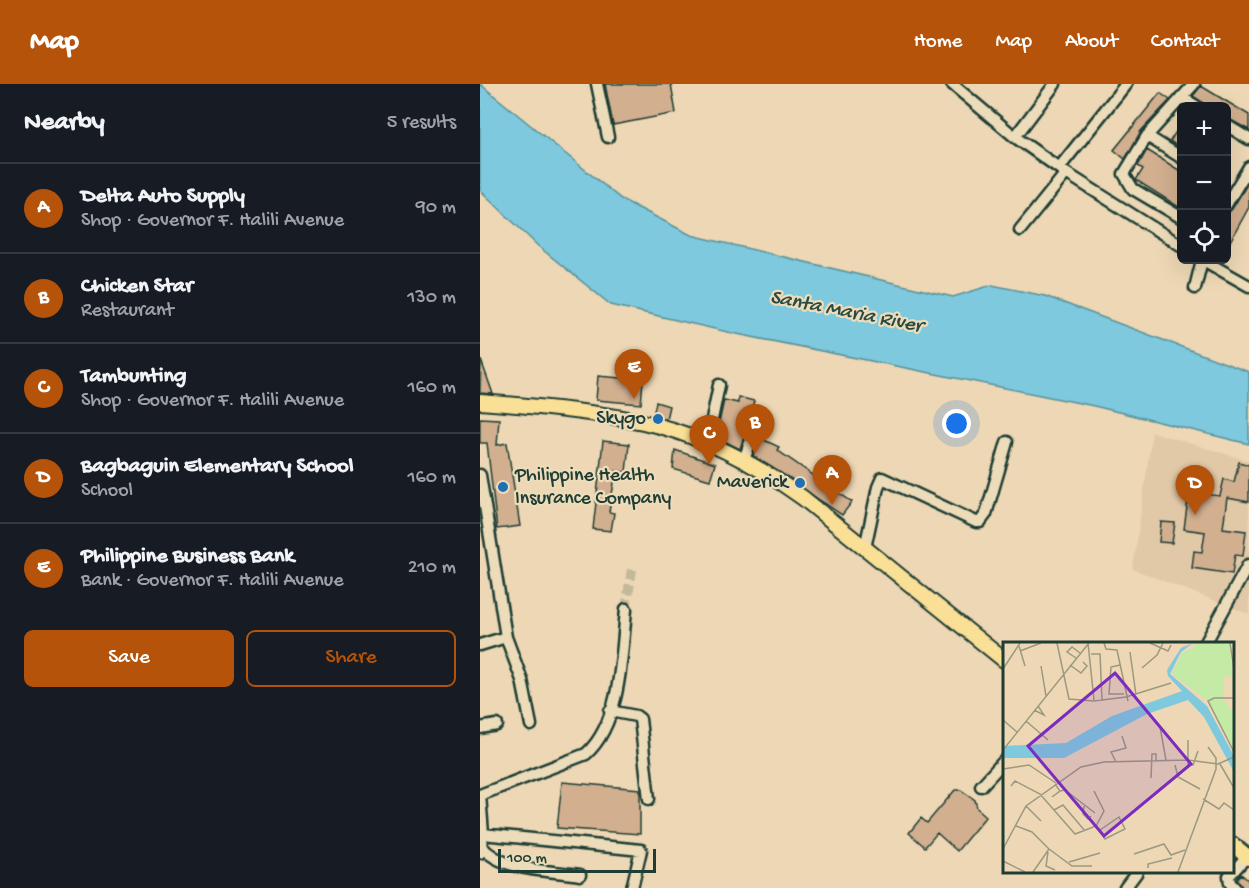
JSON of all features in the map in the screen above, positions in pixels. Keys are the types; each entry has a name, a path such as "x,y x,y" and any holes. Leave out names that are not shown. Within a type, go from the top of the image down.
{"main road":[{"path":"480,402 644,423 707,444 744,460 804,498 1003,658"},
{"path":"1234,845 1248,856"}],"street":[{"path":"597,84 608,137"},
{"path":"952,84 1016,137 1062,171 1177,243"},
{"path":"1016,137 1055,84"},
{"path":"1020,230 1126,84"},
{"path":"1177,215 1127,183 1124,174 1147,136 1194,84"},
{"path":"1181,97 1189,102"},
{"path":"1231,128 1249,139"},
{"path":"1147,136 1179,156"},
{"path":"1231,189 1249,167"},
{"path":"1196,288 1202,264"},
{"path":"1210,264 1249,286"},
{"path":"707,444 719,385"},
{"path":"744,460 757,423"},
{"path":"865,548 882,478 980,522 986,514 1007,442"},
{"path":"480,475 482,500 506,636 522,680 531,725"},
{"path":"1206,642 1248,565"},
{"path":"580,875 519,866 481,850 483,834 480,795 586,754 594,747 604,729 617,689 626,609"},
{"path":"480,645 506,636"},
{"path":"610,711 636,716 640,719 649,799"},
{"path":"480,728 497,725"},
{"path":"981,786 1003,763"},
{"path":"483,834 640,850 632,888"},
{"path":"1234,871 1248,856"},
{"path":"1125,888 1136,873"},
{"path":"1232,873 1229,876 1230,883 1235,888"}],"shaded area":[{"path":"1152,432 1249,461 1249,614 1133,569"}],"water":[{"name":"Santa Maria River","path":"480,84 621,199 691,235 953,297 992,285 1045,296 1249,372 1249,444 1094,406 732,333 611,305 538,246 480,190"}],"building":[{"path":"605,84 671,84 676,113 613,125"},
{"path":"1201,86 1227,102 1202,102 1193,96"},
{"path":"1160,93 1170,100 1141,131 1125,159 1114,150"},
{"path":"1231,104 1249,115 1249,130 1231,120"},
{"path":"1177,130 1177,146 1170,141"},
{"path":"1147,150 1177,169 1177,206 1136,180 1143,169 1138,166"},
{"path":"1249,181 1249,207 1231,240 1232,209"},
{"path":"481,360 493,394 480,393"},
{"path":"598,376 643,380 641,404 596,400"},
{"path":"738,397 754,401 740,449 716,437 724,400 738,403"},
{"path":"656,402 669,406 666,419 653,415"},
{"name":"Philippine Health Insurance Company","path":"480,418 499,419 497,445 507,443 520,526 497,529 487,443 480,443"},
{"path":"762,439 779,447 777,450 852,502 842,515 753,456"},
{"path":"603,441 629,444 626,472 616,471 609,512 614,513 611,531 593,529"},
{"path":"675,450 715,464 710,480 673,469"},
{"path":"1239,462 1249,465 1249,502 1227,498 1223,528 1246,531 1243,556 1235,555 1232,574 1192,568 1194,551 1202,552 1205,532 1184,529 1189,492 1220,496 1224,479 1234,482"},
{"path":"1161,522 1175,523 1172,543 1159,542"},
{"path":"562,782 640,789 640,834 557,828"},
{"path":"955,790 961,790 975,800 977,808 986,816 957,851 937,833 925,847 909,833 921,818 927,823"},
{"path":"1241,874 1249,881 1249,888 1242,888 1237,879"}],"tunnel":[{"path":"626,609 632,569"}],"place":[{"name":"Philippine Business Bank","path":"634,399"},
{"name":"Skygo","path":"658,419"},
{"name":"Chicken Star","path":"755,454"},
{"name":"Tambunting","path":"709,465"},
{"name":"Maverick","path":"800,483"},
{"name":"Philippine Health Insurance Company","path":"503,487"},
{"name":"Delta Auto Supply","path":"832,505"},
{"name":"Bagbaguin Elementary School","path":"1195,515"}]}
